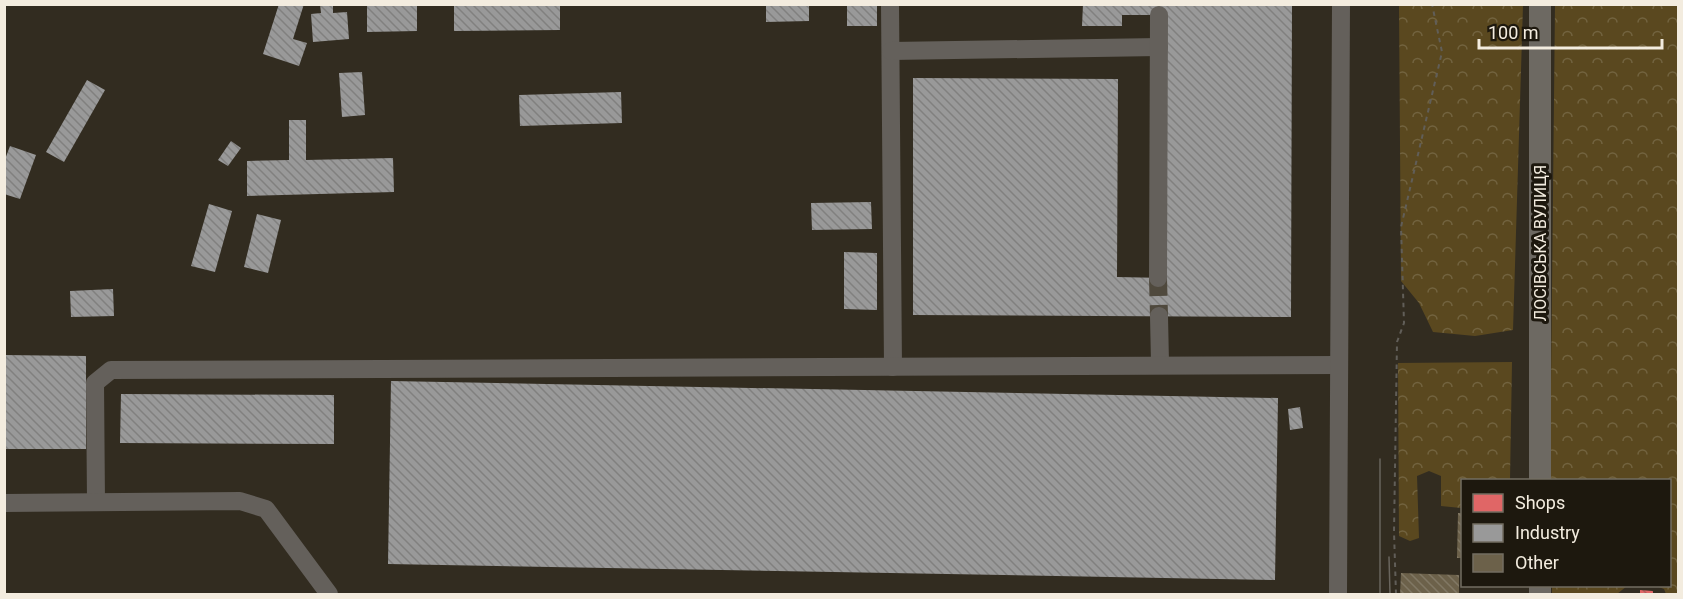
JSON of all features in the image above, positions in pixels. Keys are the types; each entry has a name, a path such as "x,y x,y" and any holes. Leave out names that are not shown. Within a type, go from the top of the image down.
{"main road":[{"name":"ЛОСІВСЬКА ВУЛИЦЯ","path":"1540,4 1540,479"}],"street":[{"path":"890,4 893,367"},
{"path":"1338,594 1341,4"},
{"path":"1158,278 1159,15"},
{"path":"891,51 1159,47"},
{"path":"1159,316 1160,363"},
{"path":"96,502 95,383 111,370 1339,365"},
{"path":"4,502 240,501 267,509 329,594"}],"path":[{"path":"1396,594 1394,532 1397,342 1404,323 1401,227 1442,52 1432,4"}],"green space":[{"path":"1399,5 1523,5 1513,330 1475,336 1433,332 1419,303 1401,281"},
{"path":"1555,5 1678,5 1678,594 1666,594 1664,589 1659,587 1671,587 1671,479 1550,479"},
{"path":"1512,362 1510,479 1461,479 1461,508 1441,506 1441,476 1429,471 1417,476 1419,538 1410,541 1399,536 1398,363"},
{"path":"1552,587 1626,587 1617,594 1552,594"}],"building: Shops":[{"path":"1640,590 1653,591 1653,594 1640,594"}],"building: Industry":[{"path":"279,4 304,4 293,39 307,43 299,66 263,54"},
{"path":"320,4 333,4 333,13 347,12 349,39 313,42 311,14 321,13"},
{"path":"367,4 417,4 417,31 367,32"},
{"path":"454,4 560,4 560,30 454,31"},
{"path":"766,4 809,4 809,21 766,22"},
{"path":"847,4 877,4 877,26 847,26"},
{"path":"1083,4 1292,4 1291,317 913,315 913,78 1118,79 1117,277 1166,278 1166,15 1122,15 1122,26 1082,26"},
{"path":"362,72 365,115 342,117 339,73"},
{"path":"87,80 105,90 64,162 46,152"},
{"path":"621,92 622,123 520,126 519,95"},
{"path":"289,120 306,120 306,160 393,158 394,192 247,196 247,161 289,160"},
{"path":"231,141 241,148 228,166 218,160"},
{"path":"10,146 36,155 20,199 4,194 4,162"},
{"path":"871,202 872,229 812,230 811,203"},
{"path":"209,204 232,211 215,272 191,266"},
{"path":"257,214 281,220 268,273 244,267"},
{"path":"844,252 877,253 877,310 844,309"},
{"path":"113,289 114,316 71,317 70,291"},
{"path":"4,355 86,356 86,449 4,449"},
{"path":"391,381 1278,398 1275,580 388,564"},
{"path":"121,394 334,395 334,444 120,443"},
{"path":"1300,407 1303,428 1290,430 1288,409"}],"building: Other":[{"path":"1458,513 1461,513 1461,558 1457,558"},
{"path":"1401,573 1459,575 1459,594 1400,594"}],"tunnel":[{"path":"1158,278 1159,316"}],"tram line":[{"path":"1380,459 1380,594"},
{"path":"1389,557 1390,594"}]}
